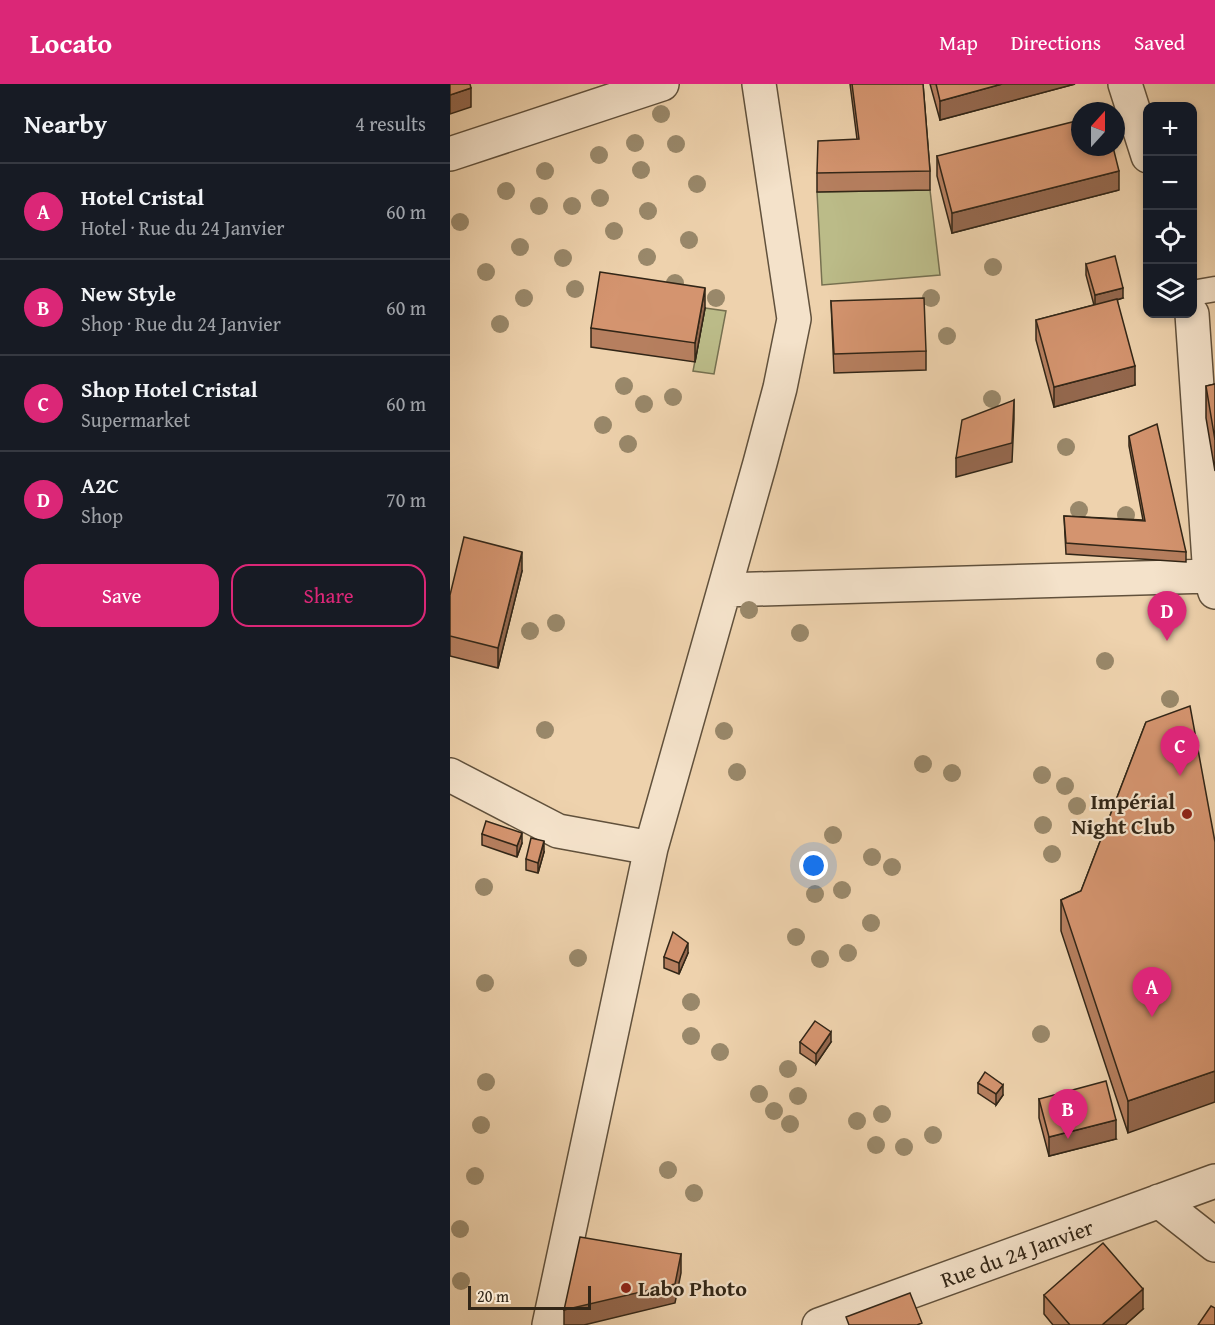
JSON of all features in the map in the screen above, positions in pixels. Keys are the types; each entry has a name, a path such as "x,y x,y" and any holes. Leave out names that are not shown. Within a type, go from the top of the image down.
{"street":[{"path":"450,154 662,84"},
{"path":"549,1325 651,848 780,388 794,319 759,84"},
{"path":"1125,84 1143,140"},
{"path":"724,590 1213,584 1192,318"},
{"path":"450,775 558,831 651,848"},
{"name":"Rue du 24 Janvier","path":"819,1325 1215,1181"},
{"path":"1159,1201 1215,1245"}],"lane":[{"path":"1197,292 1215,289"}],"green space":[{"path":"930,190 940,275 822,285 817,192"},
{"path":"705,308 726,311 714,374 693,371"}],"building":[{"path":"450,84 470,84 471,88 450,95"},
{"path":"852,84 923,84 930,171 817,173 818,141 859,139"},
{"path":"936,84 1002,84 940,101"},
{"path":"1071,122 1071,156 1115,156 1119,171 952,213 937,156"},
{"path":"1115,256 1123,288 1095,295 1086,264"},
{"path":"600,272 705,288 695,343 591,328"},
{"path":"924,298 926,351 834,354 831,301"},
{"path":"1117,299 1135,366 1054,387 1036,320"},
{"path":"1215,384 1215,440 1206,386"},
{"path":"1014,400 1012,443 956,458 962,420"},
{"path":"1157,424 1186,552 1066,543 1064,516 1145,521 1129,436"},
{"path":"464,537 522,552 498,648 450,636 450,595"},
{"path":"1190,706 1215,842 1215,1071 1128,1101 1061,900 1081,891 1146,722"},
{"path":"486,821 522,833 517,846 482,834"},
{"path":"531,838 544,841 538,863 526,859"},
{"path":"673,932 688,943 679,963 664,957"},
{"path":"815,1021 831,1032 816,1054 800,1042"},
{"path":"985,1072 1003,1085 996,1094 978,1083"},
{"path":"1106,1081 1116,1120 1049,1137 1039,1099"},
{"path":"580,1237 681,1254 675,1284 564,1310"},
{"path":"1103,1243 1143,1289 1102,1325 1070,1325 1044,1295"},
{"path":"910,1293 922,1323 917,1325 849,1325 846,1317"},
{"path":"1211,1306 1215,1308 1215,1325 1198,1325"}],"place":[{"name":"A2C","path":"1167,641"},
{"name":"Shop Hotel Cristal","path":"1180,776"},
{"name":"Impérial Night Club","path":"1187,814"},
{"name":"Hotel Cristal","path":"1152,1017"},
{"name":"New Style","path":"1068,1139"},
{"name":"Labo Photo","path":"626,1288"}]}
